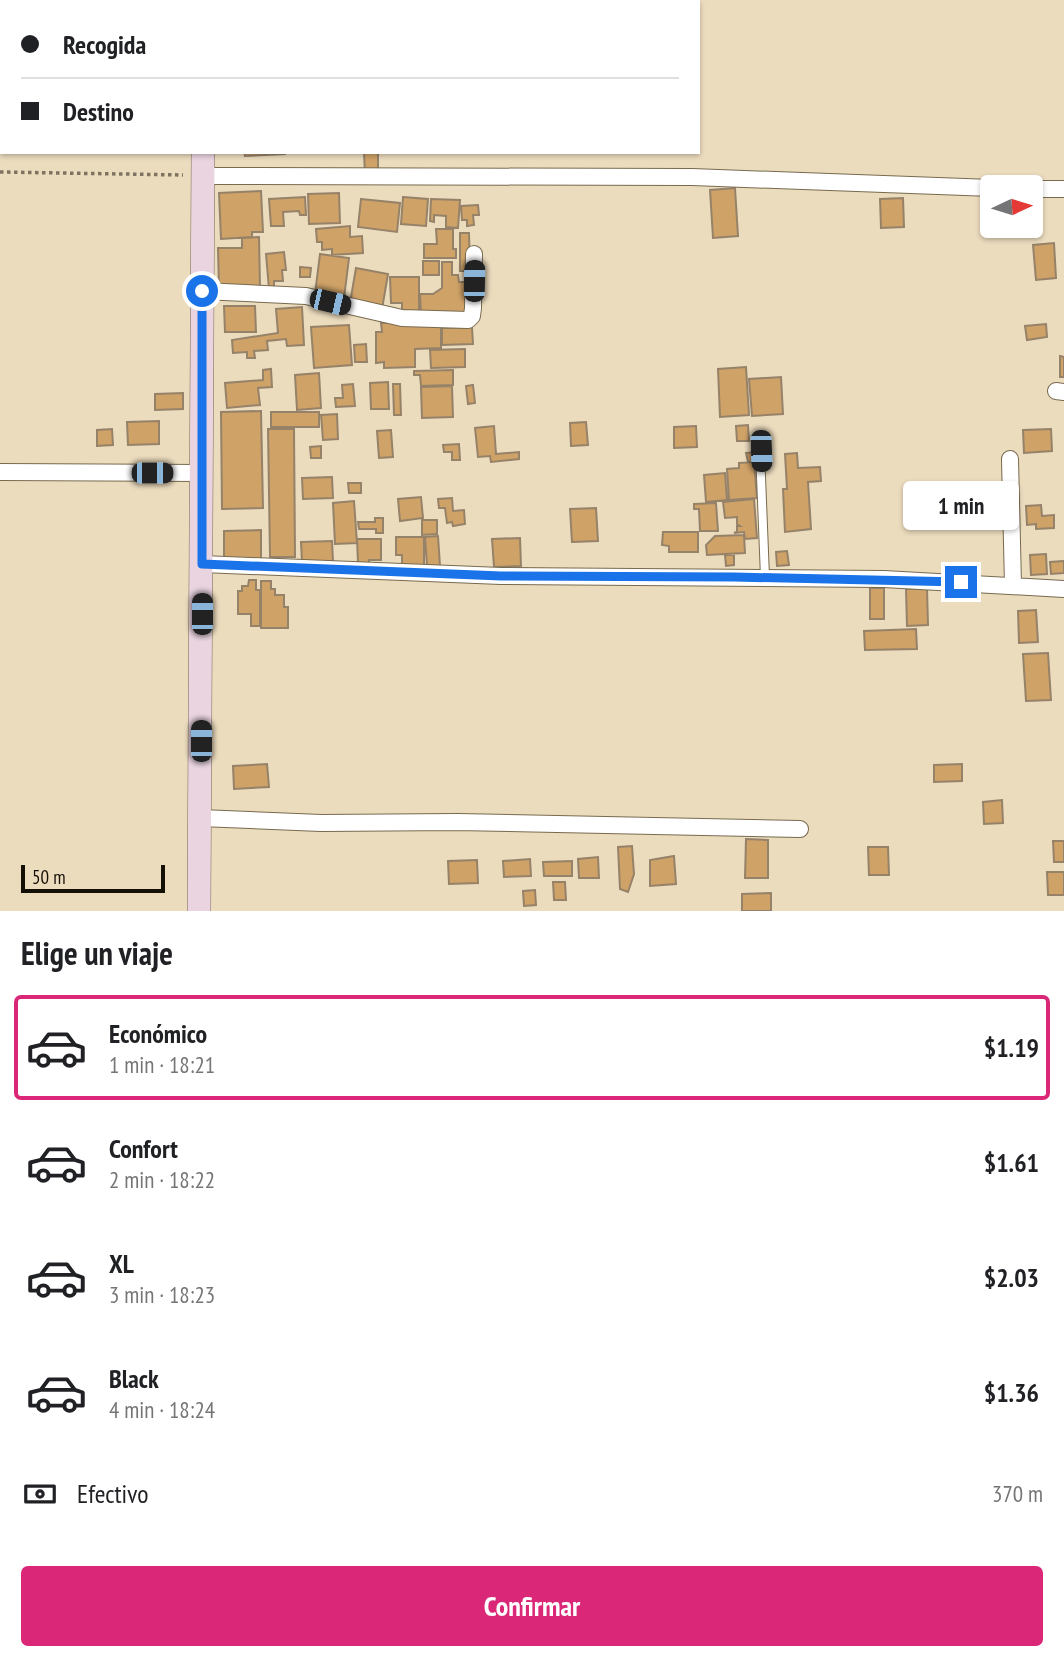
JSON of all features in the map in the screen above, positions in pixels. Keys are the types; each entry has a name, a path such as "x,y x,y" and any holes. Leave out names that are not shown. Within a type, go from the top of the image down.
{"street":[{"path":"199,911 203,154"},
{"path":"204,176 692,177 980,188"},
{"path":"1043,189 1064,189"},
{"path":"202,291 306,296 402,317 468,320 472,316 473,308 474,254"},
{"path":"1010,459 1013,584"},
{"path":"0,472 203,473"},
{"path":"202,564 501,576 884,579 1013,584 1064,589"},
{"path":"200,818 321,823 457,822 800,830"}],"lane":[{"path":"761,451 765,577"}],"path":[{"path":"0,172 204,176"}],"building":[{"path":"244,154 285,154 245,156"},
{"path":"364,154 378,154 378,175 365,176"},
{"path":"735,188 738,236 713,238 710,190"},
{"path":"261,191 263,232 252,232 252,237 221,239 219,193"},
{"path":"339,193 340,223 309,224 308,194"},
{"path":"305,197 306,215 300,215 299,211 283,212 284,226 271,226 269,199"},
{"path":"403,197 428,199 426,226 401,224"},
{"path":"903,198 904,227 881,228 880,199"},
{"path":"361,199 400,203 397,232 358,227"},
{"path":"431,199 460,200 458,228 446,227 446,216 434,215 434,222 430,221"},
{"path":"478,205 479,215 473,215 474,225 467,226 467,220 462,220 461,206"},
{"path":"350,226 350,237 362,236 363,253 332,255 332,249 322,250 322,242 317,242 316,229"},
{"path":"436,229 453,229 456,258 424,258 424,244 437,244"},
{"path":"460,233 469,233 470,271 460,271"},
{"path":"259,237 260,287 219,288 218,248 242,248 242,238"},
{"path":"1054,243 1056,278 1036,280 1033,245"},
{"path":"284,252 286,270 282,270 283,281 274,281 274,289 269,289 266,254"},
{"path":"320,254 349,258 344,298 315,294"},
{"path":"423,261 439,261 439,275 423,275"},
{"path":"442,262 452,262 452,275 458,275 459,282 467,282 467,318 421,314 420,294 433,294 442,288"},
{"path":"300,267 311,268 310,277 300,277"},
{"path":"356,268 388,274 382,309 350,303"},
{"path":"390,277 419,277 419,315 402,315 402,303 391,303"},
{"path":"224,306 255,306 256,332 225,332"},
{"path":"302,307 304,345 287,346 286,339 267,341 268,350 254,351 255,358 247,358 247,352 233,353 232,340 278,333 276,309"},
{"path":"381,323 441,323 441,348 415,349 415,367 384,368 384,362 376,363 376,332 382,332"},
{"path":"1046,324 1047,337 1027,340 1025,326"},
{"path":"349,325 352,365 314,368 311,327"},
{"path":"472,327 473,344 442,345 442,328"},
{"path":"366,344 367,362 355,362 354,345"},
{"path":"465,349 465,367 431,368 430,350"},
{"path":"1060,356 1064,357 1064,377 1060,377"},
{"path":"746,367 749,415 720,417 718,369"},
{"path":"271,369 272,387 258,388 260,405 227,408 225,383 263,380 263,370"},
{"path":"453,370 453,385 421,386 420,375 414,375 414,371"},
{"path":"319,373 321,408 297,410 295,375"},
{"path":"781,377 783,414 752,416 749,379"},
{"path":"388,382 389,409 371,409 370,383"},
{"path":"353,384 355,406 336,407 335,398 343,398 342,385"},
{"path":"393,384 400,384 401,415 394,415"},
{"path":"473,385 475,403 468,404 466,386"},
{"path":"452,386 453,417 422,418 421,387"},
{"path":"183,393 183,409 155,410 155,394"},
{"path":"261,411 263,508 222,509 221,412"},
{"path":"271,412 319,412 319,427 271,427"},
{"path":"337,414 338,439 323,440 321,415"},
{"path":"159,421 159,444 128,445 127,422"},
{"path":"586,422 588,445 571,446 570,423"},
{"path":"748,425 749,441 737,441 736,426"},
{"path":"494,426 496,454 519,452 519,459 491,462 490,456 478,457 475,428"},
{"path":"696,426 697,447 674,448 674,427"},
{"path":"112,429 113,445 97,446 97,430"},
{"path":"268,429 294,429 295,557 270,557"},
{"path":"1051,429 1052,451 1024,453 1023,430"},
{"path":"391,430 393,457 379,458 377,431"},
{"path":"459,444 460,460 452,460 452,452 444,452 443,445"},
{"path":"321,446 321,458 311,458 310,447"},
{"path":"757,452 757,462 748,462 746,453"},
{"path":"797,453 798,468 820,467 821,481 808,482 811,529 785,532 785,454"},
{"path":"754,462 757,498 729,500 727,469 739,468 739,463"},
{"path":"725,473 727,500 706,502 704,475"},
{"path":"332,477 333,498 303,499 302,478"},
{"path":"348,483 361,483 361,493 349,493"},
{"path":"421,497 423,518 400,521 398,499"},
{"path":"452,498 453,511 464,510 465,524 453,526 452,522 447,523 445,508 439,508 438,499"},
{"path":"754,499 757,538 745,539 744,532 734,533 737,532 737,526 740,526 737,524 737,517 725,518 723,502"},
{"path":"354,501 357,543 335,544 333,503"},
{"path":"716,503 718,531 700,531 699,509 694,509 694,504"},
{"path":"1041,505 1042,516 1054,515 1054,528 1036,529 1036,524 1027,525 1026,506"},
{"path":"596,508 598,541 572,542 570,509"},
{"path":"375,518 383,518 383,533 376,533 376,529 359,529 358,522 375,522"},
{"path":"422,520 437,520 437,534 422,535"},
{"path":"261,530 261,561 224,561 224,531"},
{"path":"663,532 698,532 698,552 669,552 669,546 662,545"},
{"path":"744,535 745,553 707,555 706,545 715,536"},
{"path":"438,536 440,566 427,567 425,537"},
{"path":"396,537 424,537 424,569 402,565 402,555 396,555"},
{"path":"520,538 521,566 494,567 492,539"},
{"path":"357,539 381,539 381,560 369,560 369,566 358,563"},
{"path":"332,541 333,561 302,562 301,542"},
{"path":"787,551 789,565 777,566 776,552"},
{"path":"1046,554 1047,574 1031,575 1030,555"},
{"path":"725,555 734,555 734,565 726,566"},
{"path":"1064,561 1064,573 1051,574 1050,562"},
{"path":"249,580 256,580 256,590 260,590 260,626 251,626 251,614 238,614 238,591 242,591 242,586 248,586"},
{"path":"261,581 271,581 271,589 275,589 275,595 284,595 284,607 288,607 288,628 261,628"},
{"path":"870,588 884,588 884,619 870,619"},
{"path":"927,588 928,625 907,626 906,589"},
{"path":"1036,610 1038,642 1019,643 1018,611"},
{"path":"916,629 917,649 865,650 864,631"},
{"path":"1048,653 1051,700 1026,701 1023,654"},
{"path":"267,764 269,787 234,789 233,766"},
{"path":"962,764 962,781 934,782 934,765"},
{"path":"1002,800 1003,823 984,824 983,802"},
{"path":"746,839 768,840 768,878 745,878"},
{"path":"1053,841 1064,841 1064,862 1054,862"},
{"path":"632,846 634,874 628,892 620,889 618,847"},
{"path":"868,847 888,847 889,875 869,875"},
{"path":"674,856 676,884 650,886 650,860"},
{"path":"598,857 599,878 579,878 578,859"},
{"path":"530,859 531,876 504,877 503,861"},
{"path":"477,860 478,883 449,884 448,861"},
{"path":"572,861 572,876 544,876 543,862"},
{"path":"1047,872 1064,872 1064,895 1048,895"},
{"path":"553,882 565,882 566,900 554,900"},
{"path":"535,890 536,905 524,906 523,891"},
{"path":"771,893 771,911 742,911 742,894"}],"route":[{"path":"202,291 202,564 501,576 961,582"}]}
